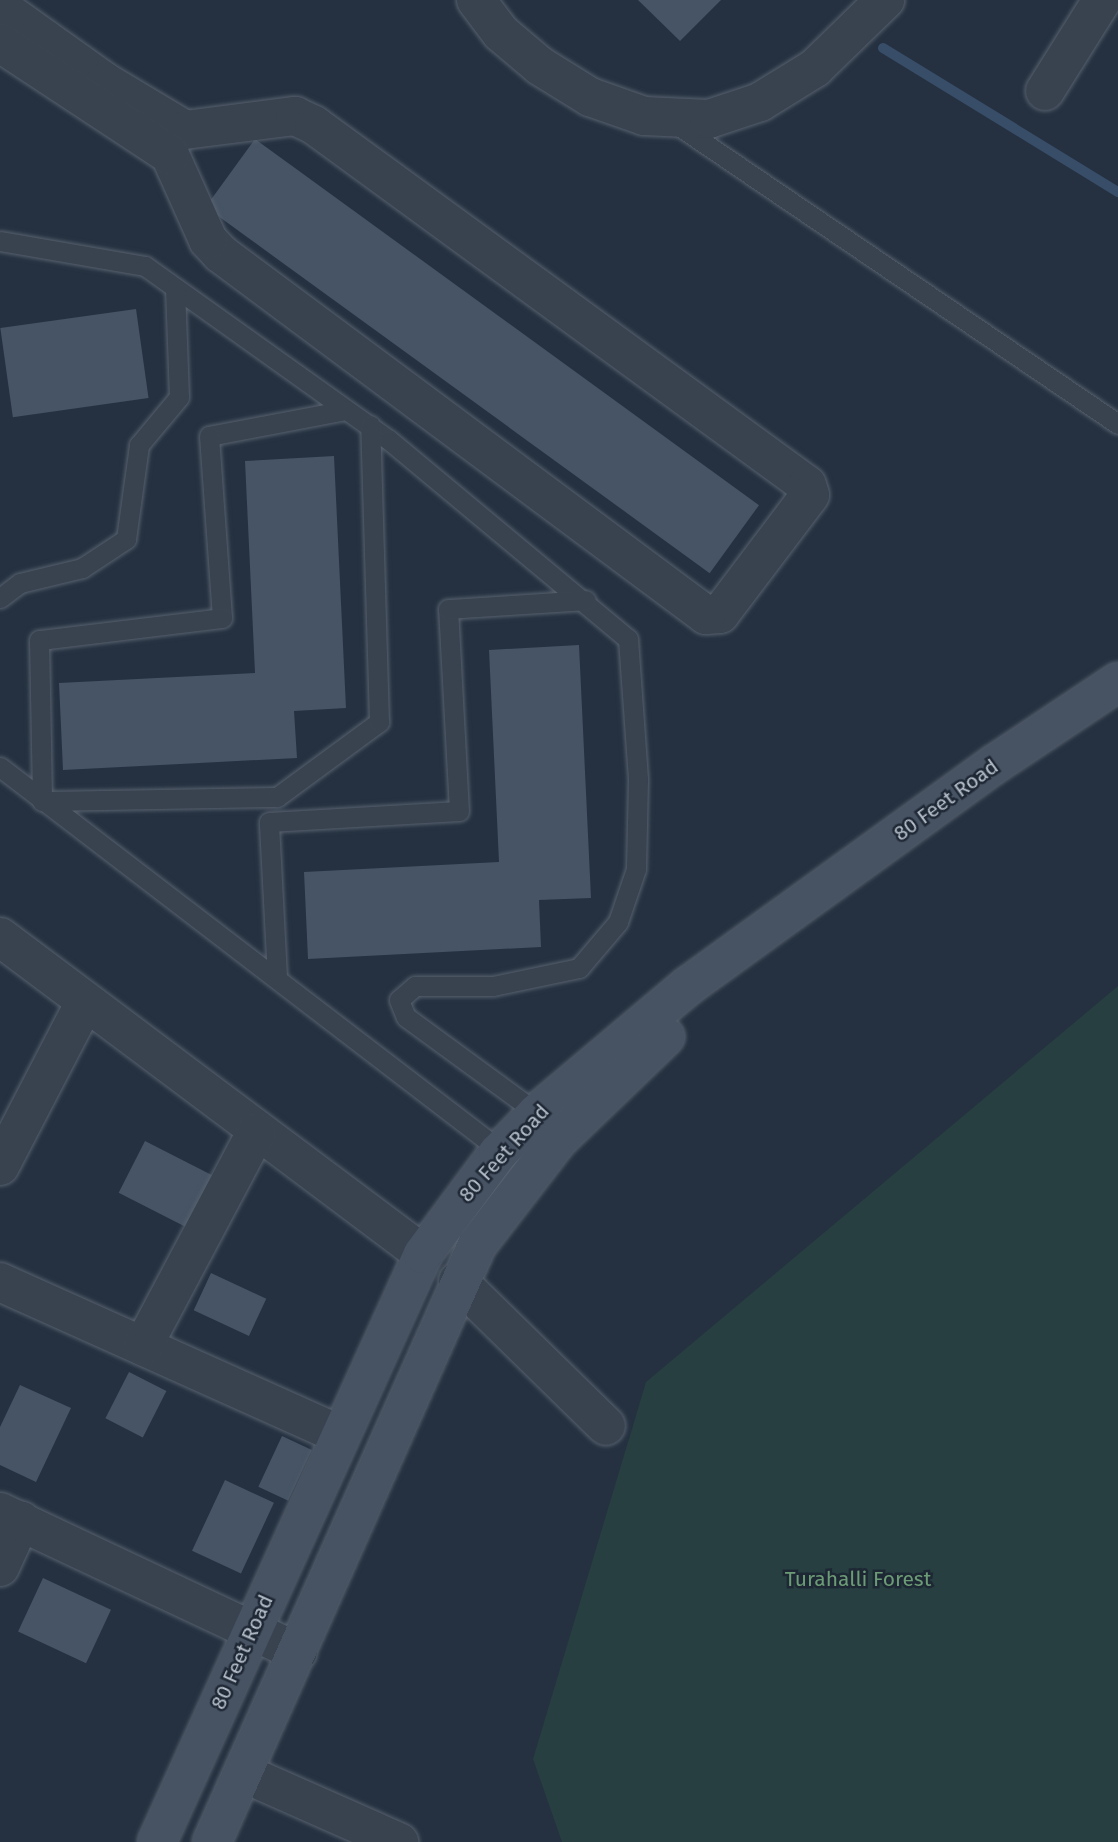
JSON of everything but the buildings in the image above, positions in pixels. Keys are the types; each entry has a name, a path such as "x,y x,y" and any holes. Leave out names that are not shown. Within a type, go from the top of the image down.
{"main road":[{"name":"80 Feet Road","path":"212,1842 298,1652 458,1281 502,1208 558,1140 702,1005 995,764 1118,682"},
{"name":"80 Feet Road","path":"157,1842 423,1254 501,1151 537,1113 688,986 832,898 1118,710"}],"street":[{"path":"475,0 501,33 540,66 590,97 677,125 709,119 760,102 815,68 886,0"},
{"path":"1045,91 1102,0"},
{"path":"0,7 108,100 170,155 208,240 221,254 706,615 720,614 810,495 807,485 314,125 295,116 185,130 108,100 0,44"},
{"path":"0,937 256,1133 423,1254"},
{"path":"0,1166 85,1002"},
{"path":"143,1346 256,1133"},
{"path":"458,1281 606,1426"},
{"path":"0,1282 340,1435"},
{"path":"0,1567 10,1516 298,1652"},
{"path":"243,1773 399,1842"}],"lane":[{"path":"677,125 1118,424"},
{"path":"0,242 145,266 370,425 586,600 628,639 638,780 636,869 618,922 579,968 493,986 415,986 400,1000 406,1017 537,1113"},
{"path":"0,598 20,583 82,568 125,539 139,445 179,397 175,288"},
{"path":"42,801 39,640 222,618 209,436 346,410"},
{"path":"42,801 277,797 379,722 370,425"},
{"path":"277,977 269,822 459,811 448,609 586,600"},
{"path":"0,766 42,801 277,977 501,1151"}],"green space":[{"name":"Turahalli Forest","path":"1118,986 1118,1842 562,1842 533,1759 646,1382"}],"waterway":[{"path":"883,48 1118,192"}]}
